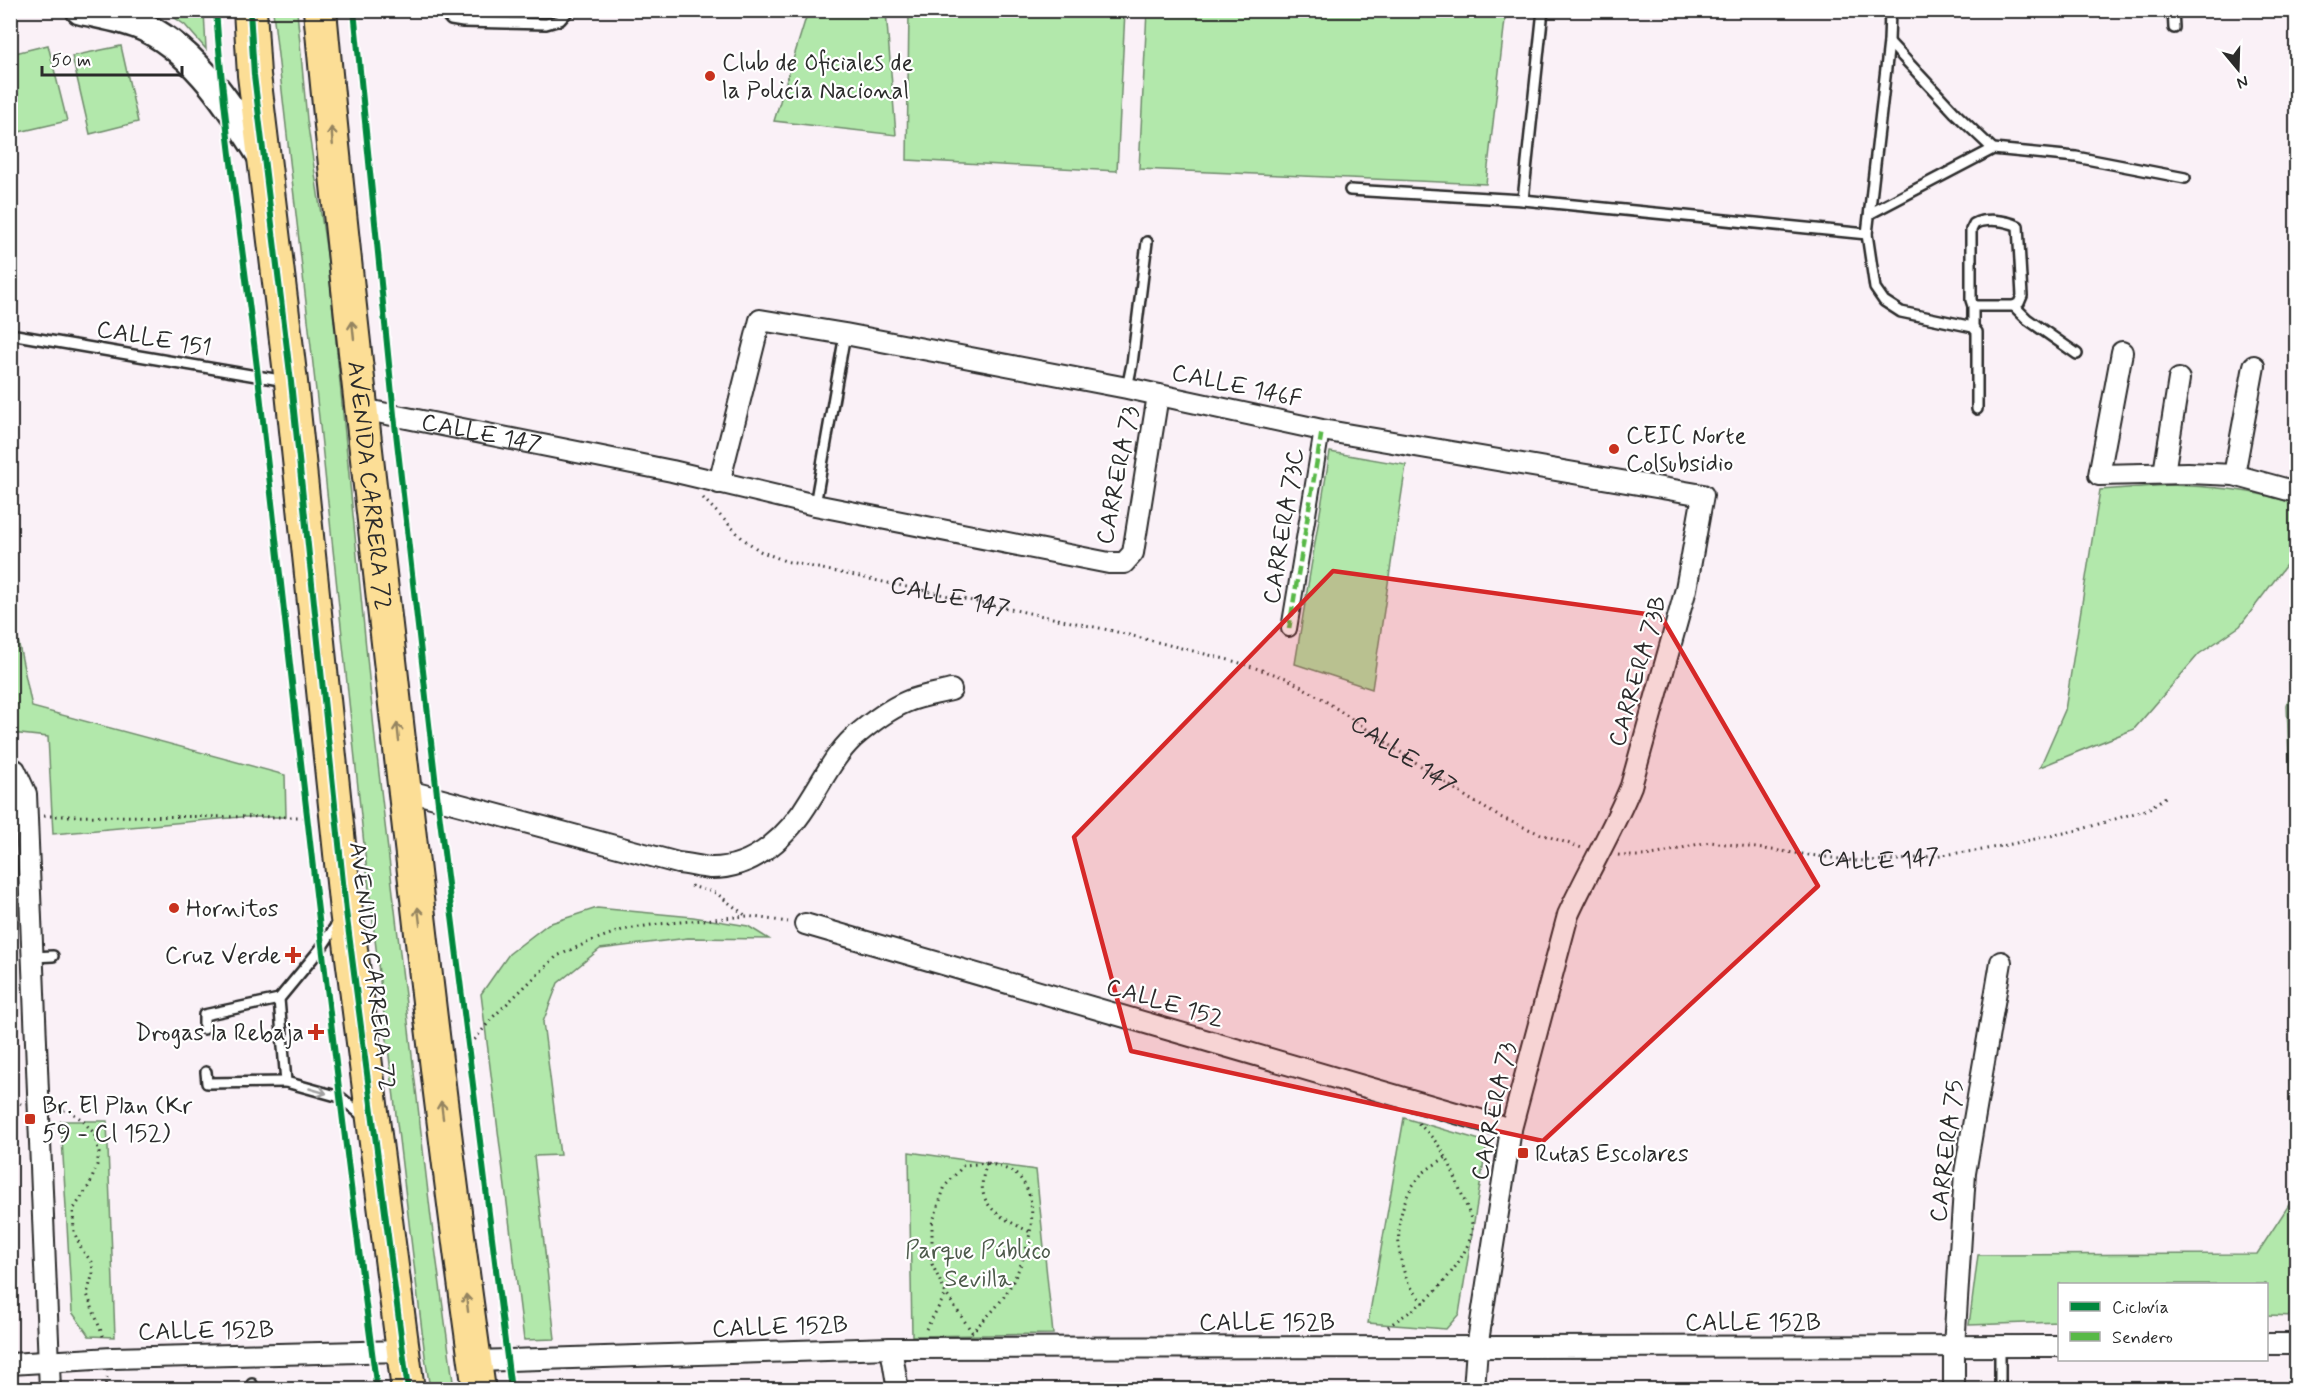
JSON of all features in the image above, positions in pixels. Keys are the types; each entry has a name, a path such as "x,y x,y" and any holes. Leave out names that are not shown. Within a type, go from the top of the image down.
{"highway":[{"name":"AVENIDA CARRERA 72","path":"250,10 254,75 291,382 346,912 408,1389"},
{"name":"AVENIDA CARRERA 72","path":"320,10 333,155 405,790 440,1090 477,1375"}],"main road":[{"path":"80,10 117,17 146,28 163,39 196,68 224,100 264,161"}],"street":[{"name":"CALLE 146F","path":"719,483 760,320 1127,388 1322,430 1704,495"},
{"path":"2122,352 2099,475 2164,473 2234,475 2296,492"},
{"path":"2234,475 2254,366"},
{"path":"2164,473 2179,379"},
{"name":"CARRERA 73","path":"1124,563 1133,553 1158,395"},
{"name":"CALLE 147","path":"362,409 815,505 1109,563 1124,563"},
{"name":"CARRERA 73C","path":"1289,629 1322,430"},
{"name":"CARRERA 73B","path":"1599,853 1631,786 1686,589 1704,495"},
{"path":"405,790 678,862 711,868 738,863 760,854 789,831 830,766 852,739 879,718 907,702 951,690"},
{"path":"13,769 26,794 50,1389"},
{"name":"CARRERA 73","path":"1474,1389 1477,1348 1511,1129 1568,915 1599,853"},
{"name":"CALLE 152","path":"805,924 1511,1129"},
{"name":"CARRERA 75","path":"1954,1389 1954,1347 1965,1173 2001,962"},
{"path":"2268,1344 2296,1344"},
{"name":"CALLE 152B","path":"477,1375 891,1348 2058,1346"},
{"path":"891,1348 898,1389"},
{"name":"CALLE 152B","path":"10,1364 112,1358 403,1352"}],"lane":[{"path":"442,10 451,20 463,22 546,24 560,20 569,10"},
{"path":"1523,200 1543,10"},
{"path":"1890,10 1889,42 1867,234 1875,288 1884,301 1901,312 1973,327"},
{"path":"2173,10 2174,28"},
{"path":"1889,42 1955,113 1993,149"},
{"path":"1871,213 1993,149 2076,157 2186,178"},
{"path":"1350,190 1523,200 1867,234"},
{"path":"1973,306 2014,306 2019,303 2022,296 2018,226 2012,223 1980,221 1974,224 1971,230 1971,300 1973,327 1977,332 1977,409"},
{"path":"1127,388 1147,242"},
{"path":"2014,306 2042,330 2078,354"},
{"name":"CALLE 151","path":"10,334 291,382"},
{"path":"815,505 845,334"},
{"path":"286,1082 279,999 285,987 321,948 346,912"},
{"path":"33,957 53,956"},
{"path":"204,1029 204,1016 279,999"},
{"path":"206,1072 207,1083 286,1082 340,1097 375,1124"},
{"path":"2000,1347 2000,1389"}],"path":[{"path":"27,817 306,815 307,829"},
{"path":"467,1049 493,1017 557,956 601,937 622,930 658,924 747,916 805,924"},
{"path":"465,1037 468,1060"},
{"path":"1366,1348 1401,1316 1423,1303 1463,1256 1472,1237 1472,1224 1448,1156 1436,1140 1413,1118 1401,1097"},
{"path":"39,1109 68,1110 81,1119 94,1133 99,1153 98,1165 90,1184 73,1210 74,1232 82,1250 92,1262 93,1273 87,1294 112,1358"},
{"path":"1423,1303 1407,1280 1401,1252 1399,1218 1407,1193 1422,1174 1448,1156"},
{"path":"987,1163 981,1179 982,1192 992,1210 1005,1220 1030,1232"},
{"path":"987,1163 1008,1169 1023,1182 1033,1204 1030,1232 1023,1260 1001,1301 972,1332 946,1294 932,1264 932,1224 945,1186 964,1165 987,1163"},
{"path":"916,1348 946,1294"}],"highlighted area":[{"path":"1333,571 1661,616 1818,886 1543,1141 1131,1051 1074,837"}],"green space":[{"path":"165,11 204,11 206,49 185,25"},
{"path":"273,11 297,11 307,120 328,261 375,739 431,1218 454,1389 430,1389 425,1356 367,873"},
{"path":"808,11 886,11 896,135 774,121"},
{"path":"909,11 1125,11 1117,171 907,160"},
{"path":"1147,11 1506,11 1486,184 1139,169"},
{"path":"48,45 67,121 19,132 11,101 11,54"},
{"path":"121,46 138,122 90,134 72,56"},
{"path":"1330,452 1406,465 1372,689 1295,664"},
{"path":"2170,485 2250,492 2296,505 2296,546 2289,561 2240,626 2199,654 2134,729 2040,767 2065,710 2100,490"},
{"path":"11,607 32,707 285,775 286,817 241,817 53,834 48,737 11,733"},
{"path":"2296,675 2296,890 2294,890 2287,705"},
{"path":"597,908 693,917 748,926 769,939 688,938 600,949 558,983 543,1022 560,1155 534,1156 555,1339 524,1340 481,994 509,954 548,924"},
{"path":"1404,1118 1487,1142 1459,1314 1446,1329 1368,1323"},
{"path":"61,1121 107,1121 115,1337 89,1336 72,1312"},
{"name":"Parque Público Sevilla","path":"909,1152 1036,1170 1053,1334 912,1336"},
{"path":"2296,1194 2296,1316 2268,1315 2268,1283 2058,1283 2058,1322 1969,1325 1978,1255 2257,1254"}],"marked path":[{"path":"1289,629 1322,430"}],"cycle path":[{"path":"216,10 225,111 317,901 377,1390"},
{"path":"250,10 254,75 291,382 346,911 408,1390"},
{"path":"354,10 394,415 439,812 511,1390"}],"place":[{"name":"Club de Oficiales de la Policía Nacional","path":"710,76"},
{"name":"CEIC Norte Colsubsidio","path":"1614,449"},
{"name":"Hornitos","path":"174,908"},
{"name":"Cruz Verde","path":"293,955"},
{"name":"Drogas la Rebaja","path":"316,1032"},
{"name":"Br. El Plan (Kr 59 - Cl 152)","path":"30,1119"},
{"name":"Rutas Escolares","path":"1523,1153"}]}
